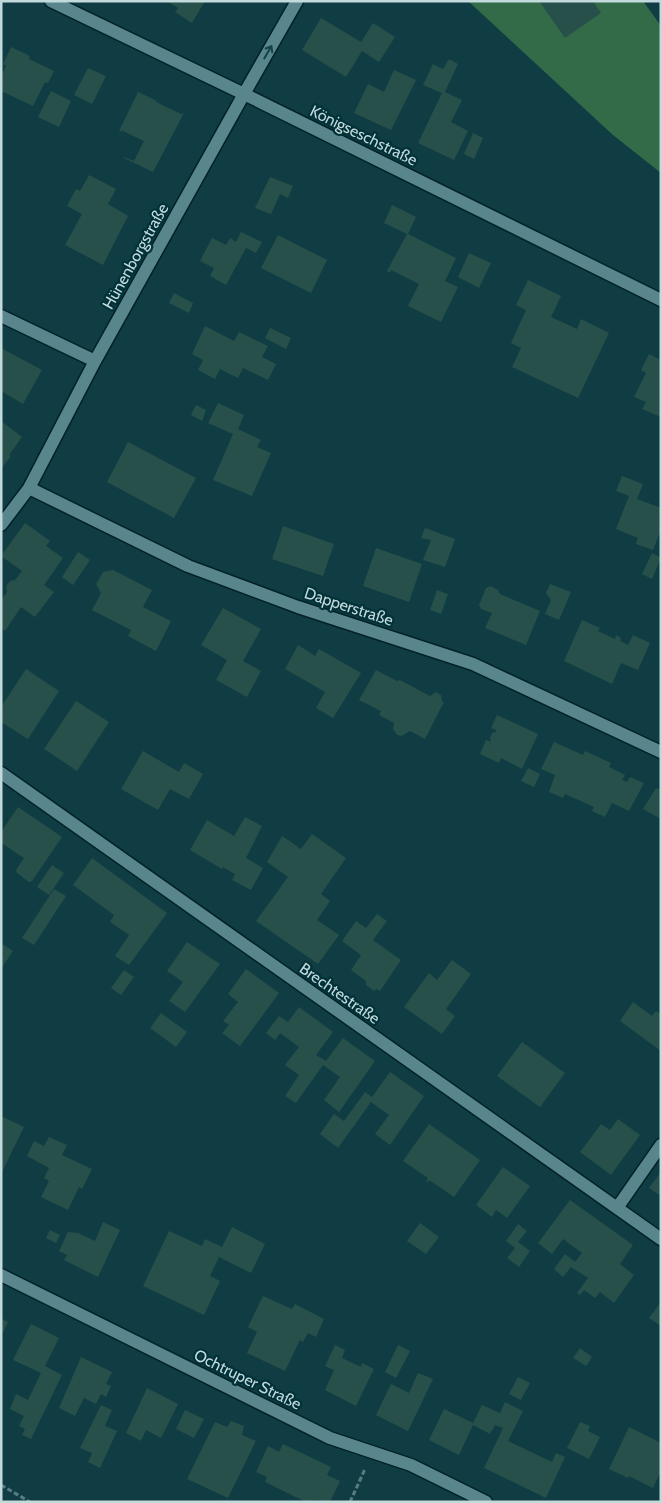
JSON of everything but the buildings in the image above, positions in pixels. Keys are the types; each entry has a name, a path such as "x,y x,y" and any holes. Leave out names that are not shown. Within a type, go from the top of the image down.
{"street":[{"name":"Königseschstraße","path":"51,1 661,300"},
{"name":"Hünenborgstraße","path":"1,525 29,488 95,362 297,1"},
{"path":"1,316 95,362"},
{"name":"Dapperstraße","path":"29,488 188,566 298,607 473,664 661,752"},
{"name":"Brechtestraße","path":"1,773 661,1239"},
{"path":"617,1208 661,1145"},
{"name":"Ochtruper Straße","path":"1,1275 330,1438 411,1465 486,1502"}],"path":[{"path":"350,1502 372,1452"},
{"path":"1,1485 30,1502"}],"green space":[{"path":"468,1 643,1 661,26 661,173 613,135"}]}
